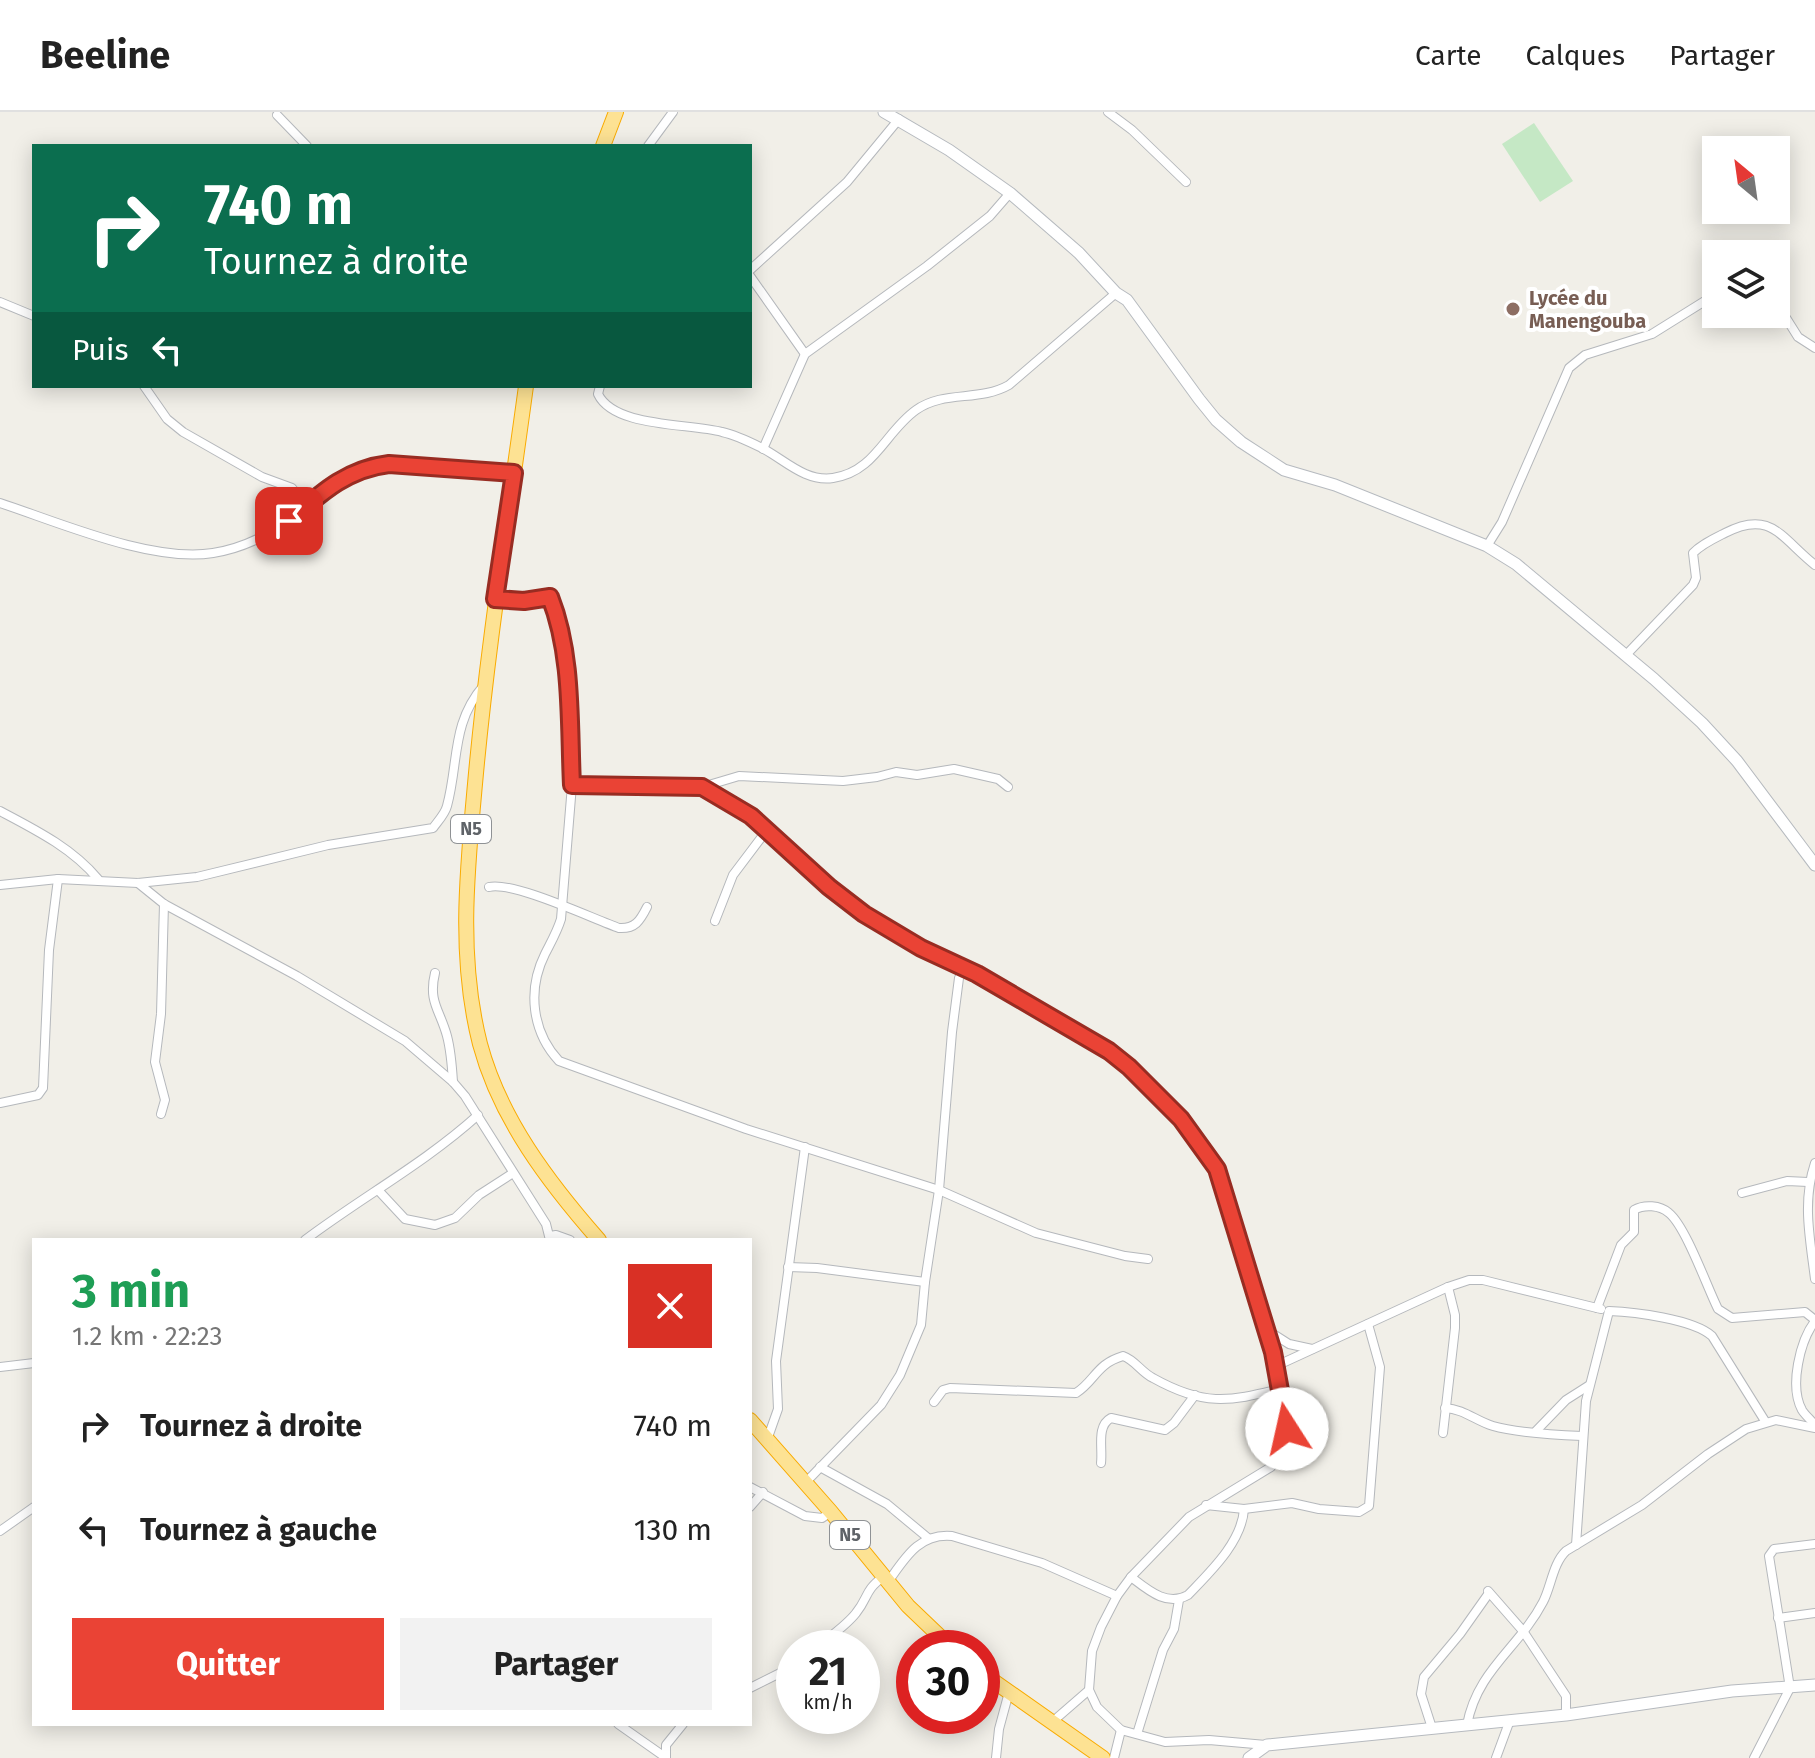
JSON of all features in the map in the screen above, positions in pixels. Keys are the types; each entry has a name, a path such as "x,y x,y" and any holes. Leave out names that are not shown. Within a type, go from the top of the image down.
{"highway":[{"path":"604,144 616,112"},
{"name":"N5","path":"526,388 484,685 465,930 470,999 481,1047 509,1117 544,1172 597,1238"},
{"name":"N5","path":"752,1422 806,1482 908,1606 933,1630"},
{"path":"1000,1686 1103,1758"}],"street":[{"path":"649,144 673,112"},
{"path":"884,112 1010,193 1079,253 1116,293 1127,300 1207,409 1241,442 1284,470 1335,485 1487,546 1516,564 1702,723 1737,761 1815,865"},
{"path":"1108,112 1132,130 1186,182"},
{"path":"277,115 305,144"},
{"path":"752,271 847,182 899,119"},
{"path":"763,449 805,354 927,266 990,216 1010,193"},
{"path":"752,276 805,354"},
{"path":"600,388 600,399 618,411 660,423 727,433 763,449 806,476 833,478 858,471 900,424 929,403 948,397 988,395 998,391 1025,372 1116,293"},
{"path":"0,302 32,315"},
{"path":"1487,546 1502,522 1569,368 1585,355 1652,334 1702,303"},
{"path":"1790,324 1798,337 1815,348"},
{"path":"145,388 167,419 183,432 262,477 292,488 307,507"},
{"path":"0,503 159,551 185,555 210,554 241,547 279,527 307,507 326,488 369,466 389,464 514,473"},
{"path":"1626,655 1693,585 1696,570 1693,553 1729,530 1751,523 1769,525 1815,565"},
{"path":"495,599 524,601 550,597 557,615 567,678 572,785 562,906 556,937 538,973 534,1007 548,1049 559,1061 746,1129 939,1190 1036,1233 1148,1259"},
{"path":"0,885 58,879 138,883 197,877 328,845 433,828 446,810 457,735 471,700 484,685"},
{"path":"572,785 702,787 739,776 843,781 896,772 917,775 954,769 998,779 1008,787"},
{"path":"702,787 751,816 829,887 864,914 1109,1051 1159,1094 1217,1169 1276,1366 1287,1429 1280,1454 1271,1467 1206,1505 1175,1530 1117,1596 1092,1651 1089,1690 1097,1707 1121,1730 1165,1742 1209,1740 1267,1745 1566,1715 1732,1691 1815,1685"},
{"path":"0,811 25,822 77,856 98,879"},
{"path":"715,921 733,875 767,830"},
{"path":"0,1103 38,1095 43,1088 49,950 58,879"},
{"path":"138,883 164,904 385,1026 453,1082 478,1115 546,1224 550,1238"},
{"path":"489,887 497,885 515,889 619,928 628,929 642,918 647,907"},
{"path":"161,1114 165,1100 155,1062 161,1014 164,904"},
{"path":"806,1482 881,1405 900,1375 921,1325 939,1190 952,1032 959,978 965,968"},
{"path":"435,973 432,997 446,1032 453,1082"},
{"path":"308,1238 404,1169 439,1148 478,1115"},
{"path":"767,1440 778,1409 776,1361 805,1147"},
{"path":"1815,1163 1808,1182 1806,1209 1815,1279"},
{"path":"378,1190 405,1219 435,1225 455,1218 479,1195 513,1173"},
{"path":"1742,1193 1787,1181 1808,1182"},
{"path":"1597,1308 1621,1245 1634,1232 1634,1210 1643,1206 1663,1209 1677,1221 1718,1309 1724,1315 1732,1318 1805,1312 1815,1320 1808,1330 1797,1381 1801,1408 1815,1426"},
{"path":"788,1267 925,1282"},
{"path":"1276,1366 1448,1287 1469,1280 1483,1280 1609,1311 1705,1329 1765,1421"},
{"path":"1443,1433 1455,1328 1448,1287"},
{"path":"1576,1545 1588,1386 1609,1311"},
{"path":"1206,1505 1244,1509 1292,1503 1329,1511 1359,1512 1369,1506 1380,1367 1368,1324"},
{"path":"1266,1329 1289,1344 1312,1349"},
{"path":"934,1402 943,1390 950,1388 1076,1393 1099,1369 1123,1356 1133,1360 1155,1380 1195,1395 1225,1400 1280,1389"},
{"path":"0,1367 32,1363"},
{"path":"1536,1431 1566,1400 1588,1386"},
{"path":"1101,1463 1101,1428 1104,1422 1111,1418 1165,1430 1195,1395"},
{"path":"1445,1408 1462,1411 1492,1426 1582,1436"},
{"path":"1467,1725 1471,1703 1483,1681 1538,1613 1559,1557 1642,1505 1732,1437 1765,1421 1815,1426"},
{"path":"820,1467 887,1504 928,1538"},
{"path":"752,1488 805,1516 822,1518 831,1512"},
{"path":"752,1505 763,1492"},
{"path":"0,1531 32,1508"},
{"path":"1131,1577 1157,1596 1179,1600 1196,1587 1232,1542 1241,1526 1244,1509"},
{"path":"836,1630 857,1612 866,1592 886,1579 913,1548 937,1535 952,1536 1042,1563 1117,1596"},
{"path":"1754,1758 1790,1688 1770,1551 1815,1544"},
{"path":"1432,1728 1421,1694 1424,1677 1460,1634 1488,1591 1523,1631 1566,1696 1566,1715"},
{"path":"1137,1734 1163,1650 1174,1629 1179,1600"},
{"path":"1778,1618 1815,1613"},
{"path":"752,1687 776,1675"},
{"path":"1051,1723 1089,1690"},
{"path":"996,1758 999,1729 1009,1692"},
{"path":"1496,1758 1510,1720"},
{"path":"621,1726 666,1758"},
{"path":"666,1758 666,1745 681,1726"},
{"path":"1114,1758 1121,1730"},
{"path":"1249,1758 1267,1745"}],"green space":[{"path":"1534,123 1573,181 1540,202 1502,144"}],"place":[{"name":"Lycée du Manengouba","path":"1513,309"}],"route":[{"path":"289,521 326,488 369,466 389,464 514,473 495,599 524,601 550,597 557,615 567,678 572,785 702,787 751,816 829,887 864,914 921,948 977,974 1109,1051 1159,1094 1217,1169 1273,1352 1287,1429"}]}
